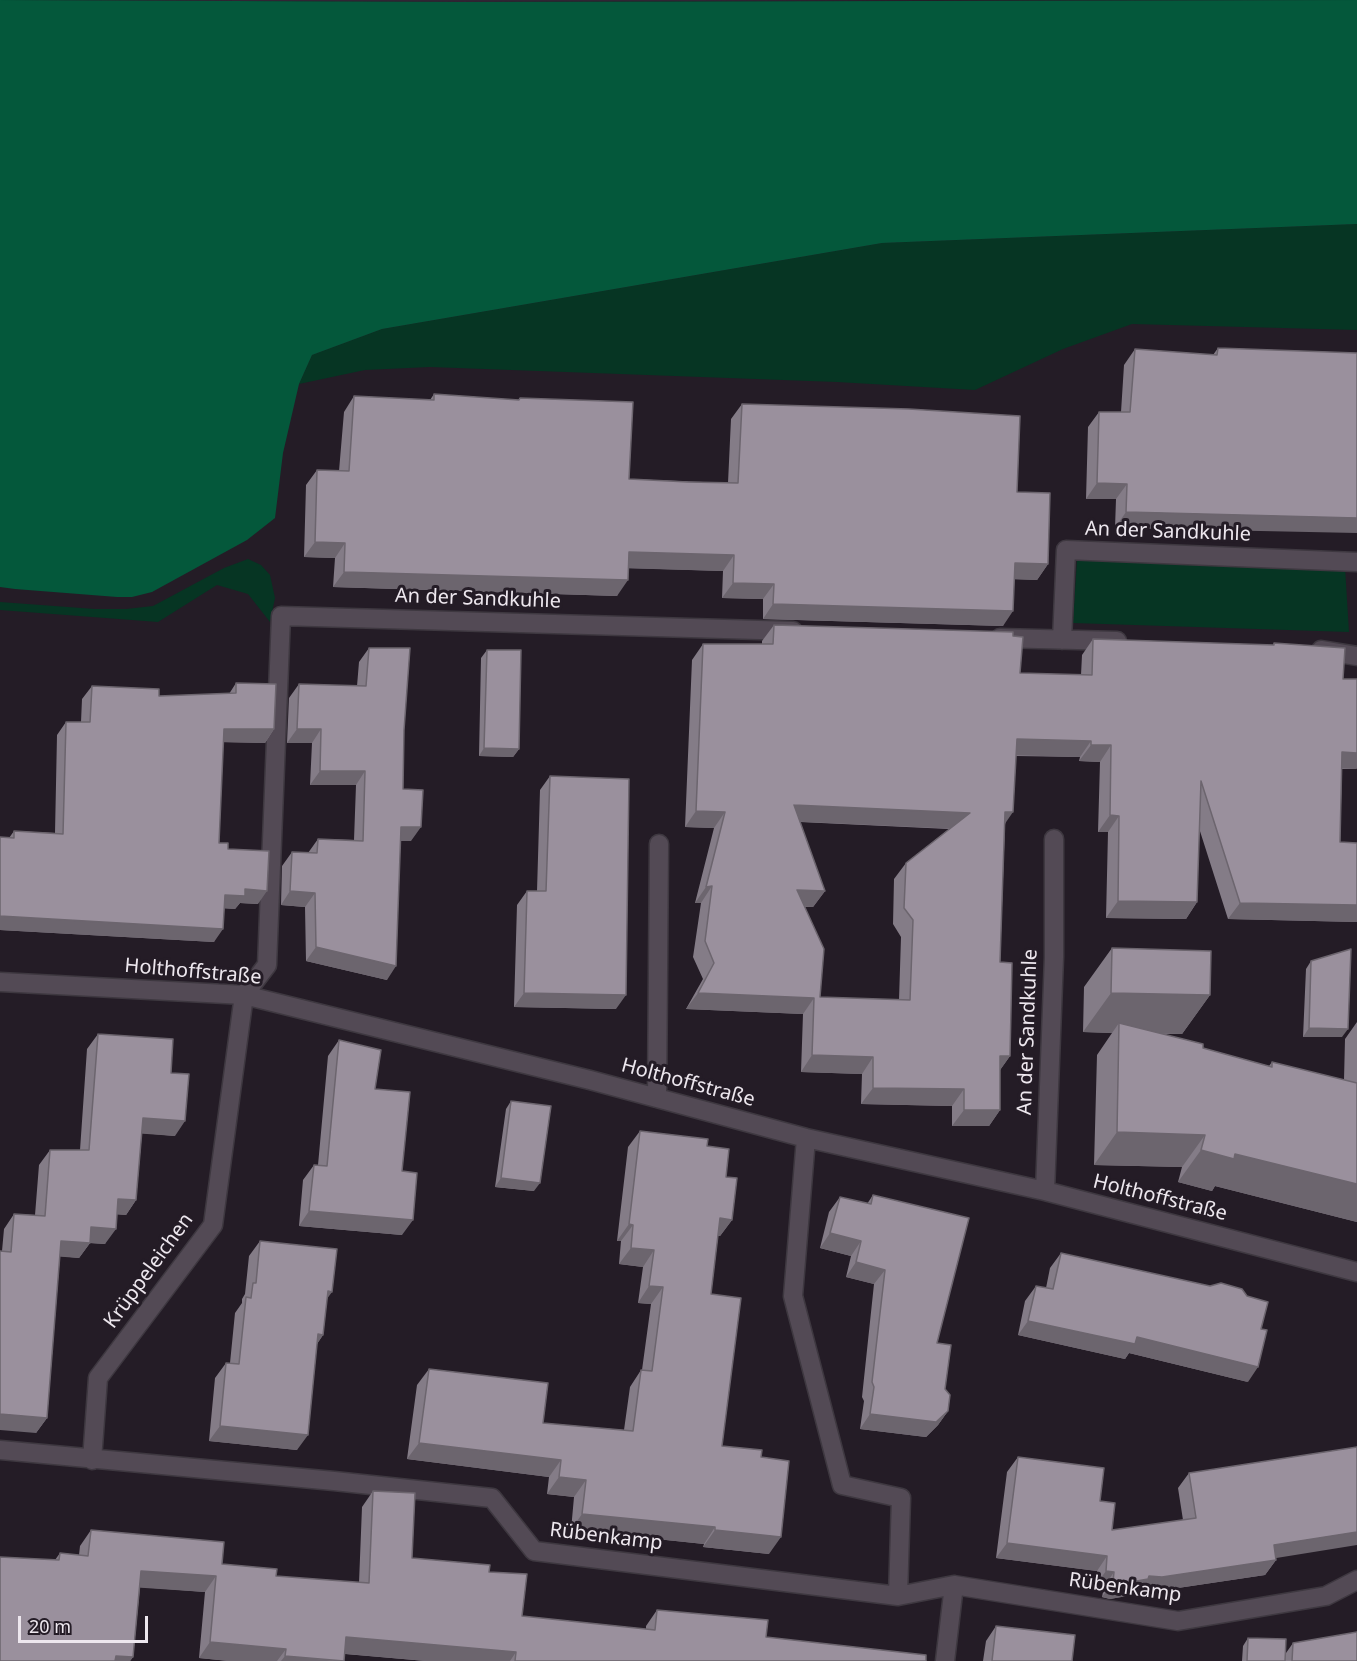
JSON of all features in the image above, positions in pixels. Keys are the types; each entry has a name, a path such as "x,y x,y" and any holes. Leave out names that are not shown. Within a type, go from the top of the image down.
{"street":[{"name":"An der Sandkuhle","path":"1062,640 1066,550 1357,562"},
{"name":"An der Sandkuhle","path":"244,995 267,966 281,616 812,632"},
{"path":"979,637 1132,642"},
{"path":"1306,648 1357,656"},
{"name":"An der Sandkuhle","path":"1044,1191 1054,957 1054,839"},
{"path":"657,1098 659,844"},
{"name":"Holthoffstraße","path":"0,982 244,995 657,1098 806,1138 1044,1191 1357,1272"},
{"name":"Krüppeleichen","path":"92,1460 98,1378 213,1226 244,995"},
{"path":"806,1138 793,1296 842,1485 901,1498 898,1596"},
{"path":"0,1450 92,1460"},
{"name":"Rübenkamp","path":"92,1460 334,1481 492,1498 534,1551 898,1596 954,1585 1178,1621 1326,1596 1357,1580"},
{"path":"945,1661 954,1585"}],"shaded area":[{"path":"0,0 946,0 465,2"}],"green space":[{"path":"0,0 465,2 1357,0 1357,224 882,243 382,329 312,355 299,384 283,453 275,518 247,540 152,592 132,597 0,587"},
{"path":"1357,224 1357,330 1132,324 1063,349 975,390 837,382 430,367 365,370 299,384 312,355 382,329 882,243"},
{"path":"248,559 261,565 270,575 275,598 270,622 248,594 217,585 158,622 0,610 0,602 95,609 153,606 224,568"},
{"path":"1077,560 1345,567 1349,632 1073,623"}],"building":[{"path":"1218,348 1357,353 1357,518 1126,512 1127,484 1097,483 1099,412 1130,412 1135,349 1217,355"},
{"path":"434,394 519,400 520,398 633,402 629,479 688,482 738,483 742,404 909,409 1020,416 1017,492 1050,493 1048,564 1015,563 1013,611 773,604 774,584 733,583 734,555 629,552 628,580 344,572 345,543 315,542 317,470 349,471 354,396 434,400"},
{"path":"774,625 1013,632 1013,636 1023,637 1020,673 1092,675 1093,639 1274,645 1274,643 1345,648 1343,679 1357,679 1357,753 1342,752 1340,842 1357,843 1357,905 1240,903 1201,781 1197,902 1118,901 1119,816 1110,815 1111,745 1091,745 1091,741 1017,739 1013,812 1005,812 1000,962 1012,963 1010,1056 1000,1056 1000,1110 964,1110 964,1089 873,1088 873,1057 812,1055 814,998 698,993 714,963 705,941 712,886 706,887 725,812 696,811 703,644 773,644","holes":["794,805 970,813 906,863 904,908 913,920 910,1000 820,997 824,949 797,890 825,891"]},
{"path":"369,648 410,648 404,730 403,789 423,790 421,827 401,827 396,966 316,947 315,893 290,891 292,852 317,853 318,839 363,841 365,771 320,771 321,729 297,729 299,684 366,686"},
{"path":"487,650 521,650 519,749 484,748"},
{"path":"236,683 276,684 274,729 224,729 219,843 228,843 228,849 269,851 267,891 245,889 245,896 225,895 223,929 0,916 0,837 14,838 14,831 63,834 66,722 90,722 92,686 159,689 159,696 236,693"},
{"path":"550,776 629,779 626,995 524,993 527,891 546,891"},
{"path":"1112,948 1211,951 1210,995 1111,993"},
{"path":"1351,949 1348,1029 1309,1028 1311,961"},
{"path":"1119,1023 1203,1044 1203,1048 1272,1067 1272,1062 1357,1083 1357,1184 1235,1154 1234,1159 1201,1150 1205,1135 1117,1132"},
{"path":"98,1034 173,1039 171,1073 189,1074 185,1121 143,1118 136,1200 118,1199 116,1229 91,1227 90,1243 61,1241 47,1418 0,1414 0,1251 11,1252 14,1214 45,1216 50,1150 89,1150"},
{"path":"339,1040 381,1050 375,1089 410,1092 402,1171 417,1173 413,1220 309,1211 314,1165 327,1166"},
{"path":"511,1101 551,1106 540,1183 501,1178"},
{"path":"640,1131 708,1139 707,1146 729,1149 726,1177 737,1178 732,1220 720,1218 711,1294 741,1298 722,1446 762,1450 761,1457 789,1461 781,1537 715,1530 715,1527 582,1514 586,1480 559,1477 561,1460 419,1443 429,1369 548,1383 543,1423 633,1431 641,1370 652,1371 663,1287 649,1286 654,1250 631,1248 633,1225 629,1224"},
{"path":"873,1195 969,1218 937,1343 951,1345 945,1389 950,1395 948,1411 936,1422 870,1414 885,1270 856,1262 861,1241 830,1233 840,1197 871,1204"},
{"path":"260,1241 337,1249 332,1292 328,1291 323,1335 318,1334 308,1435 220,1426 226,1363 239,1364 246,1297 251,1298 253,1283 256,1283"},
{"path":"1061,1253 1210,1286 1221,1283 1242,1289 1247,1296 1268,1302 1261,1329 1267,1330 1258,1367 1137,1337 1135,1344 1028,1321 1036,1286 1053,1289"},
{"path":"1357,1447 1357,1532 1274,1545 1276,1560 1162,1577 1149,1576 1148,1579 1120,1584 1113,1582 1114,1572 1106,1571 1107,1556 1007,1543 1018,1457 1104,1468 1100,1501 1115,1503 1112,1530 1196,1518 1189,1473"},
{"path":"373,1491 415,1493 412,1558 490,1565 489,1572 527,1574 522,1616 655,1630 657,1610 768,1620 766,1637 926,1655 926,1661 515,1661 516,1652 346,1637 344,1661 285,1656 286,1649 210,1642 216,1576 141,1571 133,1657 116,1656 115,1661 0,1661 0,1557 59,1560 60,1553 88,1556 91,1530 224,1542 222,1564 277,1569 276,1576 369,1583"},
{"path":"996,1626 1075,1635 1072,1661 992,1661"},
{"path":"1357,1632 1357,1661 1292,1661 1293,1643"},
{"path":"1248,1638 1286,1639 1285,1661 1247,1661"}]}
